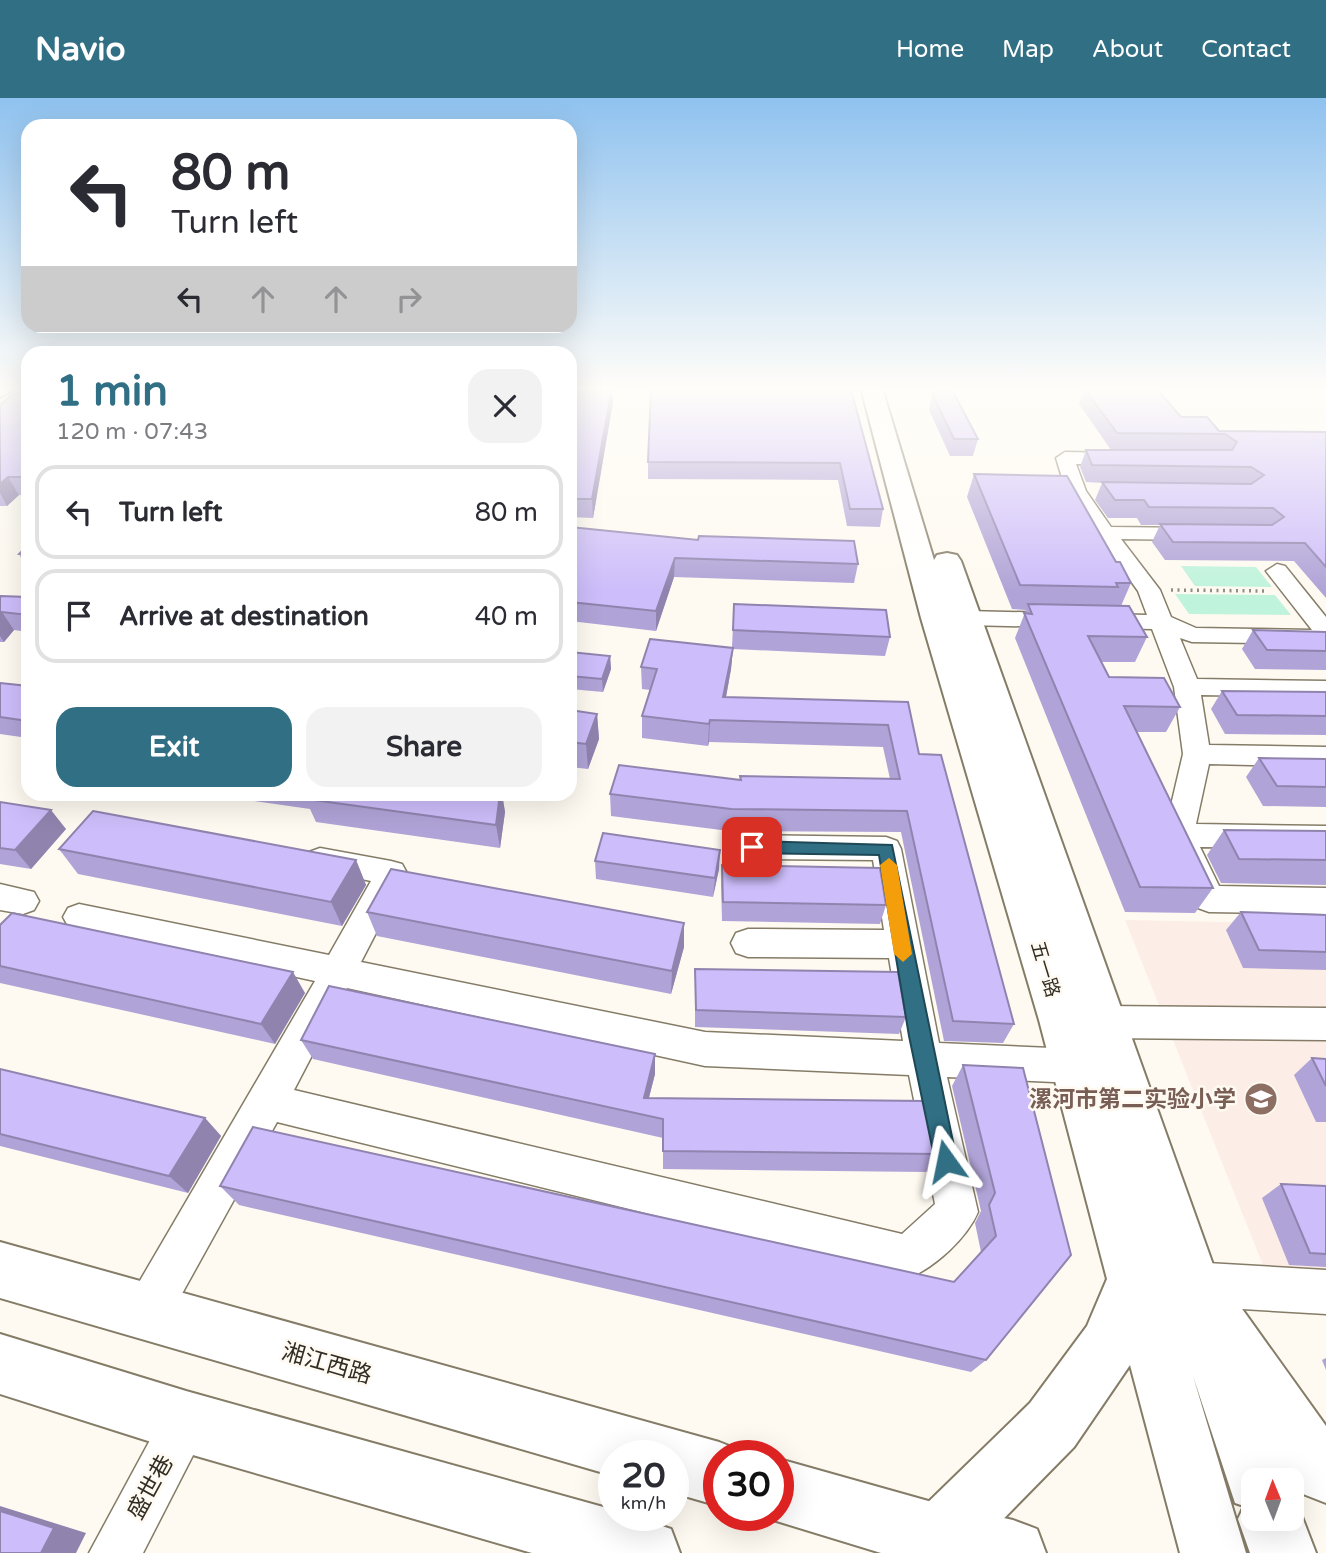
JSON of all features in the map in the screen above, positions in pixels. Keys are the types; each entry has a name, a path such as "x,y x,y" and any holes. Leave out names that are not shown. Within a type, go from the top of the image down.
{"street":[{"name":"五一路","path":"895,456 951,618 1102,1022 1163,1281 1213,1553"},
{"name":"五一路","path":"910,456 951,618 1074,1066 1163,1281 1252,1468"},
{"path":"1148,459 1065,458 1076,491 1104,533 1149,590 1164,622 1187,687 1197,754 1179,835 1209,899 1326,901"},
{"path":"1076,491 1104,491"},
{"path":"1104,533 1209,534"},
{"path":"1277,571 1326,634"},
{"path":"951,618 1164,622 1192,635 1326,634"},
{"path":"1187,687 1326,689"},
{"path":"1197,754 1326,757"},
{"path":"1179,835 1326,837"},
{"path":"268,1102 909,1257 957,1212 923,1059 886,849 752,847"},
{"path":"147,1312 268,1102 391,873 283,853"},
{"path":"79,917 705,1049 1074,1066"},
{"path":"748,943 902,944"},
{"path":"1102,1022 1326,1024"},
{"name":"湘江西路","path":"0,1270 598,1440"},
{"path":"1163,1281 1326,1293"},
{"path":"1163,1281 1297,1441 1326,1471"},
{"path":"939,1537 1052,1425 1108,1348 1163,1281"},
{"path":"0,1364 186,1422 647,1553"},
{"name":"盛世巷","path":"115,1553 186,1422"},
{"path":"794,1495 939,1537 1013,1553"},
{"path":"1275,1531 1283,1553"}],"path":[{"path":"1149,590 1292,591"}],"shaded area":[{"name":"漯河市第二实验小学","path":"1125,920 1326,924 1326,1278 1267,1275"}],"green space":[{"path":"1181,566 1256,567 1272,587 1195,586"},
{"path":"1175,594 1275,595 1291,615 1189,614"}],"building":[{"path":"0,456 21,456 21,477 8,477 0,484"},
{"path":"577,456 600,456 592,499 577,499"},
{"path":"648,456 869,456 883,509 850,509 840,463 648,462"},
{"path":"1088,456 1326,456 1326,567 1305,543 1173,542 1160,524 1272,525 1284,517 1273,508 1149,507 1144,500 1115,500 1102,482 1251,484 1264,475 1251,467 1092,465"},
{"path":"974,474 1067,476 1131,583 1116,583 1118,587 1020,585"},
{"path":"577,528 698,540 699,536 854,541 858,564 675,558 656,611 577,603"},
{"path":"0,596 21,597 21,614 0,614"},
{"path":"734,604 886,610 890,637 733,630"},
{"path":"1028,604 1129,606 1147,637 1088,636 1109,677 1164,678 1180,707 1124,706 1213,888 1140,887 1024,613 1032,614"},
{"path":"1253,630 1326,632 1326,651 1267,650"},
{"path":"650,639 733,648 723,697 908,702 919,754 941,755 1014,1024 953,1021 907,811 731,809 610,794 619,765 741,780 740,776 900,779 888,725 710,720 709,724 642,716 657,669 641,667"},
{"path":"577,653 610,656 602,679 577,677"},
{"path":"0,683 21,685 21,720 0,717"},
{"path":"1222,691 1326,692 1326,716 1237,715"},
{"path":"577,711 597,714 586,744 577,743"},
{"path":"1259,758 1326,759 1326,787 1277,786"},
{"path":"321,801 499,801 496,825"},
{"path":"0,802 51,810 15,850 0,848"},
{"path":"93,811 356,860 331,902 59,849"},
{"path":"1224,830 1326,831 1326,860 1239,859"},
{"path":"603,833 720,850 715,878 595,861"},
{"path":"722,865 880,868 886,905 723,902"},
{"path":"391,869 684,923 672,971 367,912"},
{"path":"1241,912 1326,915 1326,952 1259,950"},
{"path":"12,913 293,972 261,1024 0,966 0,925"},
{"path":"695,969 898,972 906,1017 696,1010"},
{"path":"329,986 655,1054 644,1098 925,1101 936,1154 663,1151 663,1119 301,1040"},
{"path":"1312,1058 1326,1059 1326,1086"},
{"path":"963,1065 1023,1068 1071,1255 986,1360 220,1186 253,1127 954,1282 996,1236 989,1205 995,1193"},
{"path":"0,1069 205,1118 169,1176 0,1134"},
{"path":"1281,1184 1326,1186 1326,1254 1310,1253"},
{"path":"0,1511 54,1528 41,1553 0,1553"}],"slow traffic":[{"path":"889,865 903,954"}],"place":[{"name":"漯河市第二实验小学","path":"1261,1099"}],"route":[{"path":"752,847 886,849 919,1036 946,1161"}]}
